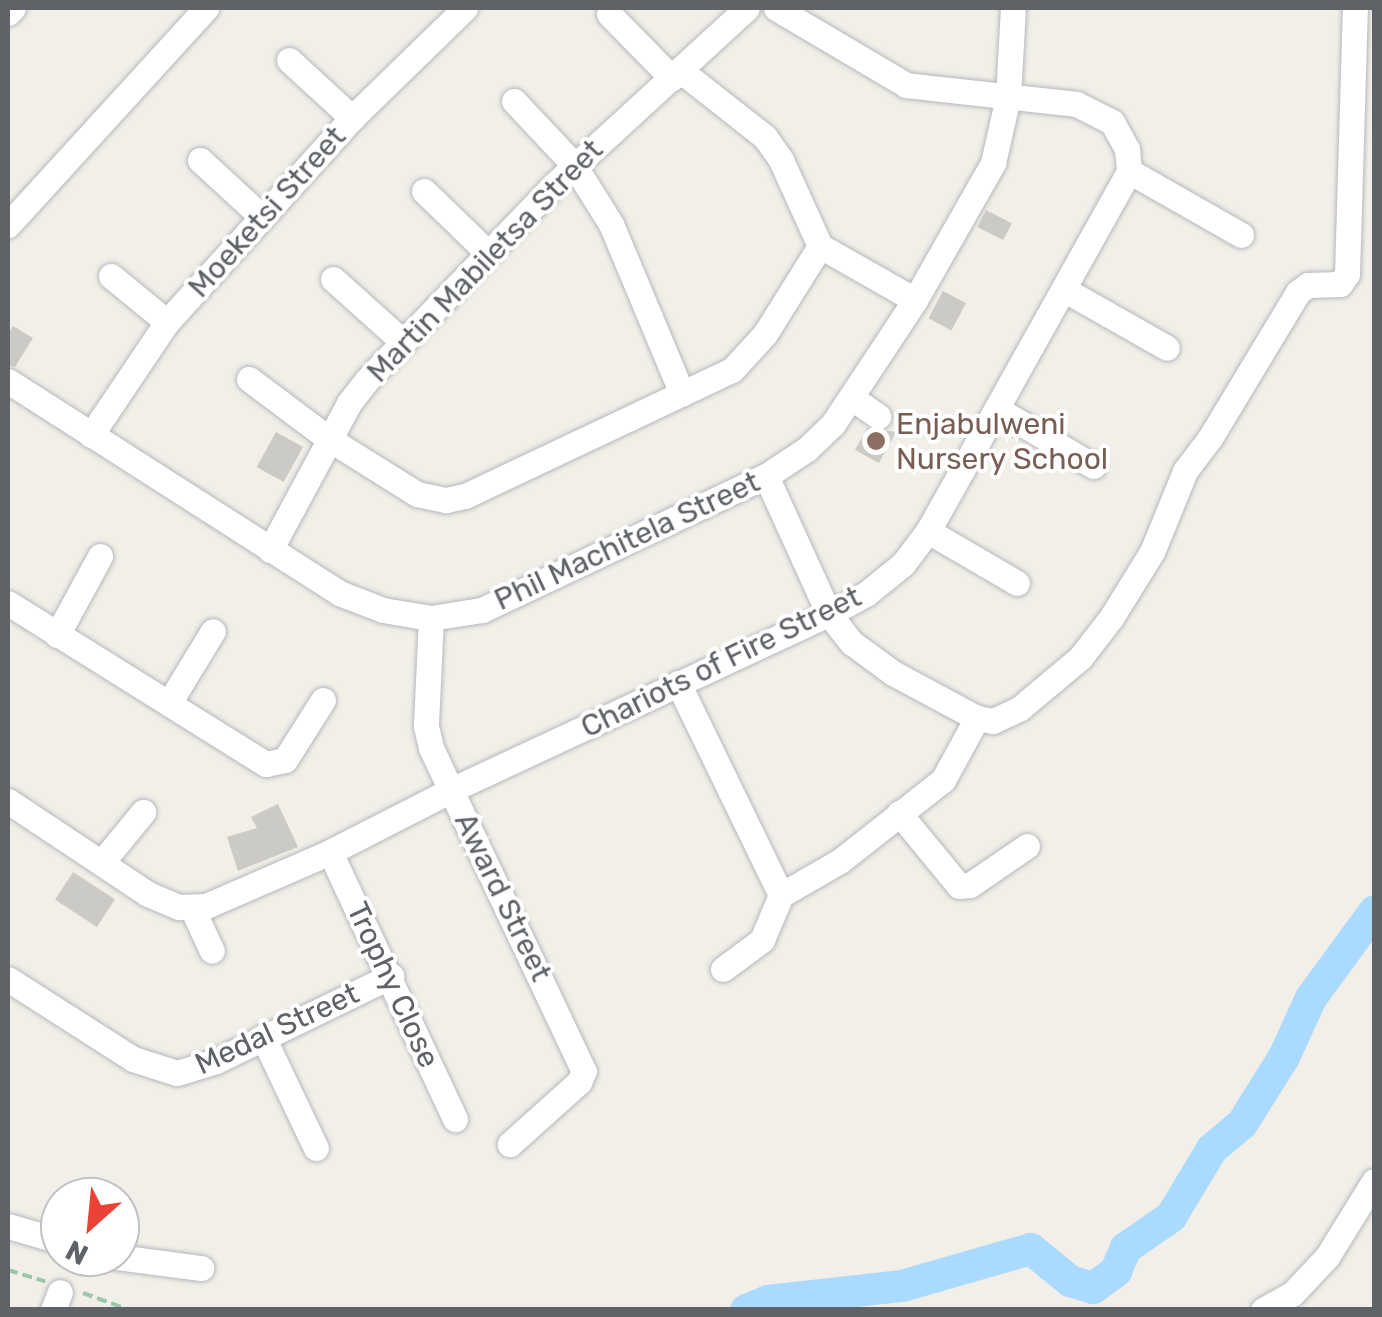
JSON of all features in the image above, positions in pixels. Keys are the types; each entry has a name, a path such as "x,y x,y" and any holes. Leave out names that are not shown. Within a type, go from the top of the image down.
{"street":[{"path":"8,14 13,8"},
{"path":"8,224 206,8"},
{"name":"Moeketsi Street","path":"91,435 166,322 352,118 436,17 465,8"},
{"name":"Martin Mabiletsa Street","path":"270,550 349,403 402,341 574,165 747,8"},
{"path":"776,8 906,86 1052,99 1097,112 1121,136 1130,171 1241,235"},
{"name":"Phil Machitela Street","path":"8,381 356,601 431,618 464,616 504,602 766,476 822,436 852,398 915,300 993,163 1008,97 1013,8"},
{"path":"766,476 829,614 871,659 977,718 993,720 1019,709 1095,641 1152,552 1185,470 1210,438 1298,292 1308,285 1340,284 1347,274 1355,8"},
{"path":"610,14 676,74 766,138 781,160 820,246 915,300"},
{"path":"289,60 352,118"},
{"path":"514,101 574,165 611,224 682,394"},
{"path":"200,160 262,217"},
{"name":"Chariots of Fire Street","path":"192,908 330,852 451,790 829,614 886,580 928,531 1130,171"},
{"path":"424,191 488,253"},
{"path":"248,380 329,439 417,494 446,500 465,496 682,394 744,360 820,246"},
{"path":"111,276 166,322"},
{"path":"332,279 402,341"},
{"path":"1064,290 1167,348"},
{"path":"852,398 878,416"},
{"path":"997,409 1093,466"},
{"path":"928,531 1017,582"},
{"path":"57,635 100,556"},
{"path":"8,603 252,758 275,765 293,750 323,700"},
{"name":"Award Street","path":"431,618 426,726 451,790 584,1071 579,1082 510,1144"},
{"path":"169,703 213,632"},
{"path":"678,683 781,896"},
{"path":"724,969 762,940 781,896 840,862 943,780 977,718"},
{"path":"8,800 166,903 192,908 212,952"},
{"path":"102,862 143,812"},
{"path":"899,813 960,886 970,885 1026,846"},
{"name":"Trophy Close","path":"330,852 455,1118"},
{"name":"Medal Street","path":"8,979 133,1059 163,1072 196,1069 391,976"},
{"path":"263,1037 316,1148"},
{"path":"1264,1310 1292,1294 1327,1257 1374,1181"},
{"path":"8,1226 40,1235"},
{"path":"140,1260 201,1268"}],"building":[{"path":"986,210 1012,223 1003,240 977,227"},
{"path":"943,291 966,303 951,331 928,318"},
{"path":"13,326 33,338 15,367 8,365 8,334"},
{"name":"Enjabulweni Nursery School","path":"867,428 896,432 879,463 855,450"},
{"path":"276,432 303,447 284,482 257,467"},
{"path":"278,804 298,847 238,871 227,837 257,828 251,817"},
{"path":"73,872 115,899 97,927 55,900"}],"waterway":[{"path":"746,1310 768,1301 902,1286 1031,1249 1070,1281 1093,1288 1116,1271 1126,1248 1171,1217 1212,1149 1242,1124 1284,1057 1311,998 1374,912"}],"place":[{"name":"Enjabulweni Nursery School","path":"876,441"}]}
